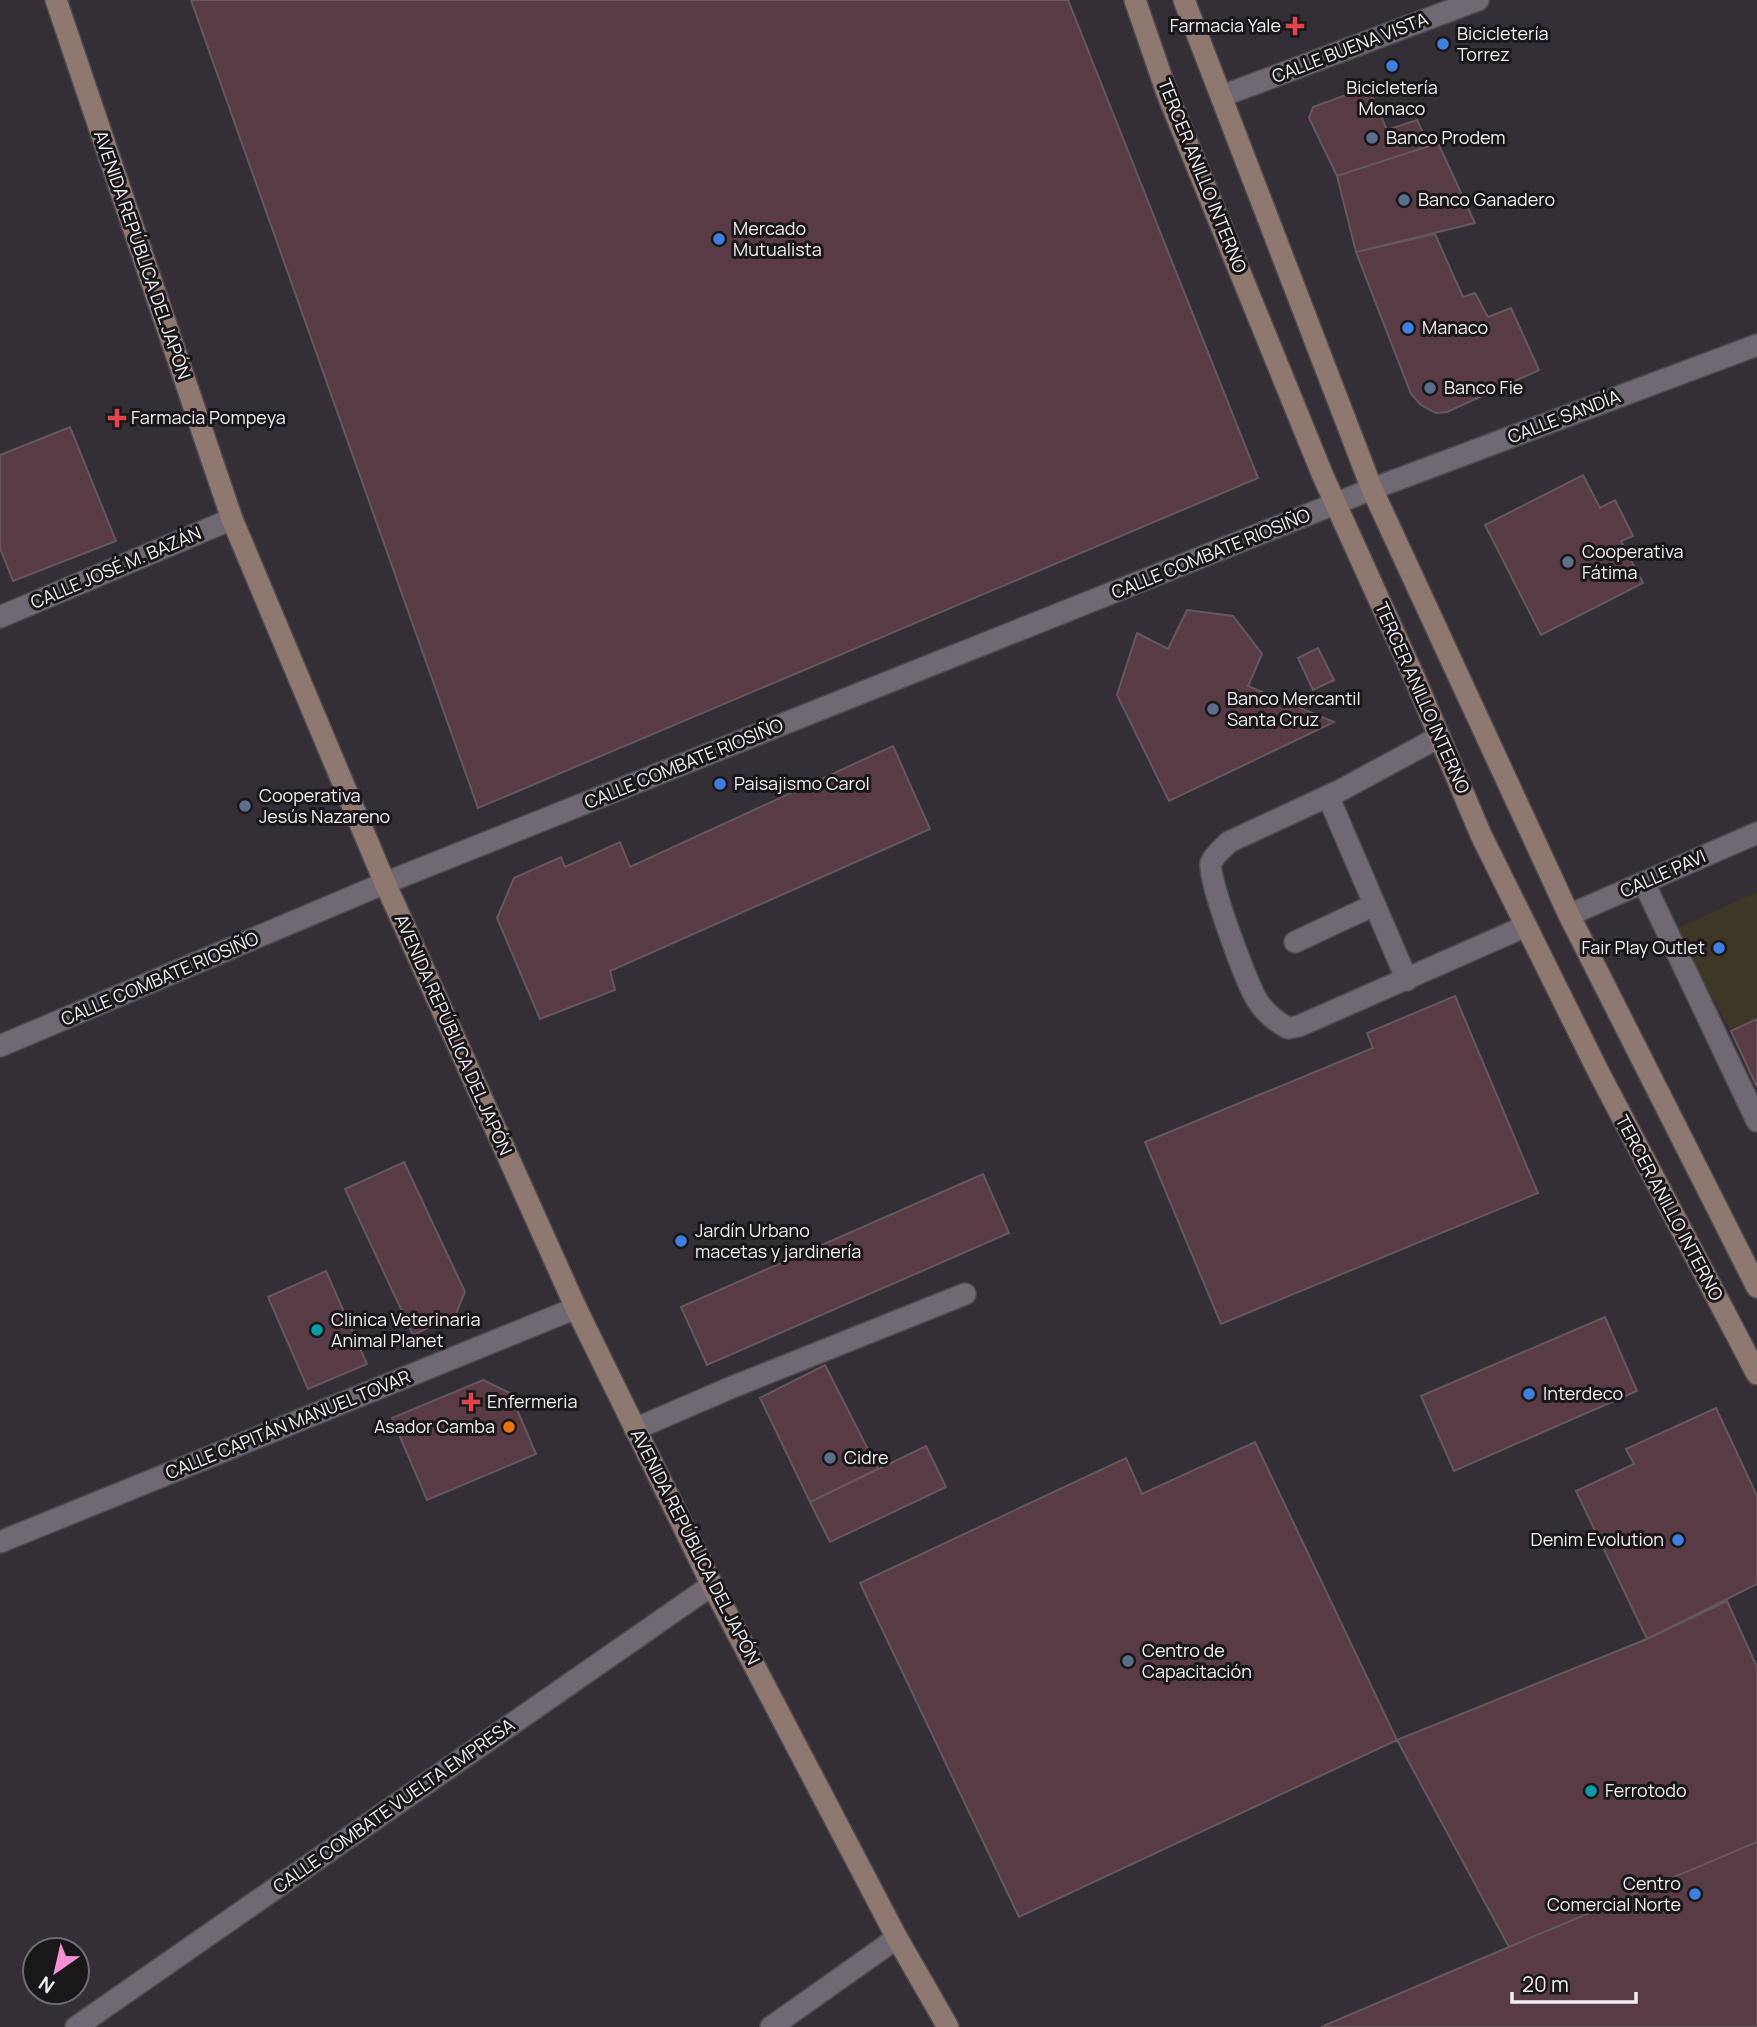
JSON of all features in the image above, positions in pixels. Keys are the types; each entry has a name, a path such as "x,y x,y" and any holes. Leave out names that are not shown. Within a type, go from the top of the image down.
{"main road":[{"name":"AVENIDA REPÚBLICA DEL JAPÓN","path":"56,0 232,519 385,883 576,1308 635,1429 712,1585 897,1938 948,2027"},
{"name":"TERCER ANILLO INTERNO","path":"1135,0 1167,93 1335,505 1481,835 1604,1084 1757,1374"},
{"path":"1184,0 1372,489 1569,915 1757,1287"}],"street":[{"name":"CALLE BUENA VISTA","path":"1222,96 1478,0"},
{"name":"CALLE SANDÍA","path":"1372,489 1757,345"},
{"name":"CALLE COMBATE RIOSIÑO","path":"0,1046 385,883 1372,489"},
{"name":"CALLE JOSÉ M. BAZÁN","path":"0,617 232,519"},
{"path":"1439,737 1382,769 1229,842 1212,862 1216,896 1256,998 1272,1020 1288,1028 1299,1026 1526,926"},
{"path":"1328,796 1407,980"},
{"name":"CALLE PAVI","path":"1569,915 1757,833"},
{"path":"1644,883 1757,1121"},
{"path":"1295,942 1374,905"},
{"path":"635,1429 965,1294"},
{"name":"CALLE CAPITÁN MANUEL TOVAR","path":"0,1542 576,1308"},
{"name":"CALLE COMBATE VUELTA EMPRESA","path":"76,2027 712,1585"},
{"path":"771,2027 897,1938"}],"shaded area":[{"path":"1757,892 1757,1019 1731,1031 1675,929"}],"building":[{"name":"Mercado Mutualista","path":"191,0 1068,0 1258,478 478,808"},
{"name":"Banco Prodem","path":"1368,87 1387,130 1417,120 1429,146 1337,176 1309,118 1313,107"},
{"name":"Banco Ganadero","path":"1438,143 1475,223 1356,252 1337,176"},
{"path":"1435,234 1463,297 1475,293 1488,317 1511,308 1539,370 1447,412 1436,413 1421,405 1411,394 1356,252"},
{"path":"70,427 116,541 13,581 0,548 0,455"},
{"name":"Cooperativa Fátima","path":"1583,475 1600,508 1615,500 1633,536 1621,541 1643,583 1541,635 1485,525"},
{"name":"Banco Mercantil Santa Cruz","path":"1187,610 1233,616 1262,654 1248,686 1334,722 1169,801 1117,695 1137,633 1168,649"},
{"path":"1318,648 1334,680 1313,690 1298,658"},
{"path":"893,746 930,829 610,971 615,990 540,1019 497,918 514,878 561,857 565,867 620,842 630,867"},
{"path":"1455,996 1538,1193 1221,1324 1145,1142 1373,1048 1367,1033"},
{"path":"1757,1019 1757,1087 1731,1031"},
{"path":"404,1162 465,1292 455,1316 413,1335 345,1189"},
{"path":"983,1174 1009,1233 707,1365 681,1307"},
{"name":"Clinica Veterinaria Animal Planet","path":"326,1271 367,1364 308,1389 268,1297"},
{"name":"Interdeco","path":"1605,1317 1637,1391 1454,1471 1421,1396"},
{"path":"825,1365 878,1469 810,1502 760,1398"},
{"path":"483,1380 510,1393 536,1454 427,1500 392,1418"},
{"name":"Denim Evolution","path":"1716,1408 1757,1496 1757,1584 1647,1639 1576,1491 1634,1464 1626,1449"},
{"name":"Centro de Capacitación","path":"1255,1442 1397,1740 1019,1917 860,1583 1126,1458 1142,1494"},
{"path":"926,1446 946,1487 830,1542 810,1502"},
{"name":"Ferrotodo","path":"1727,1601 1757,1667 1757,1842 1509,1947 1397,1740 1647,1639"},
{"name":"Centro Comercial Norte","path":"1757,1842 1757,2027 1321,2027 1509,1947"}],"place":[{"name":"Farmacia Yale","path":"1295,26"},
{"name":"Bicicletería Torrez","path":"1443,44"},
{"name":"Bicicletería Monaco","path":"1392,66"},
{"name":"Banco Prodem","path":"1372,138"},
{"name":"Banco Ganadero","path":"1404,200"},
{"name":"Mercado Mutualista","path":"719,239"},
{"name":"Manaco","path":"1408,328"},
{"name":"Banco Fie","path":"1430,388"},
{"name":"Farmacia Pompeya","path":"117,418"},
{"name":"Cooperativa Fátima","path":"1568,562"},
{"name":"Banco Mercantil Santa Cruz","path":"1213,709"},
{"name":"Paisajismo Carol","path":"720,784"},
{"name":"Cooperativa Jesús Nazareno","path":"245,806"},
{"name":"Fair Play Outlet","path":"1719,948"},
{"name":"Jardín Urbano macetas y jardinería","path":"681,1241"},
{"name":"Clinica Veterinaria Animal Planet","path":"317,1330"},
{"name":"Interdeco","path":"1529,1394"},
{"name":"Enfermeria","path":"471,1402"},
{"name":"Asador Camba","path":"509,1427"},
{"name":"Cidre","path":"830,1458"},
{"name":"Denim Evolution","path":"1678,1540"},
{"name":"Centro de Capacitación","path":"1128,1661"},
{"name":"Ferrotodo","path":"1591,1791"},
{"name":"Centro Comercial Norte","path":"1695,1894"}]}
